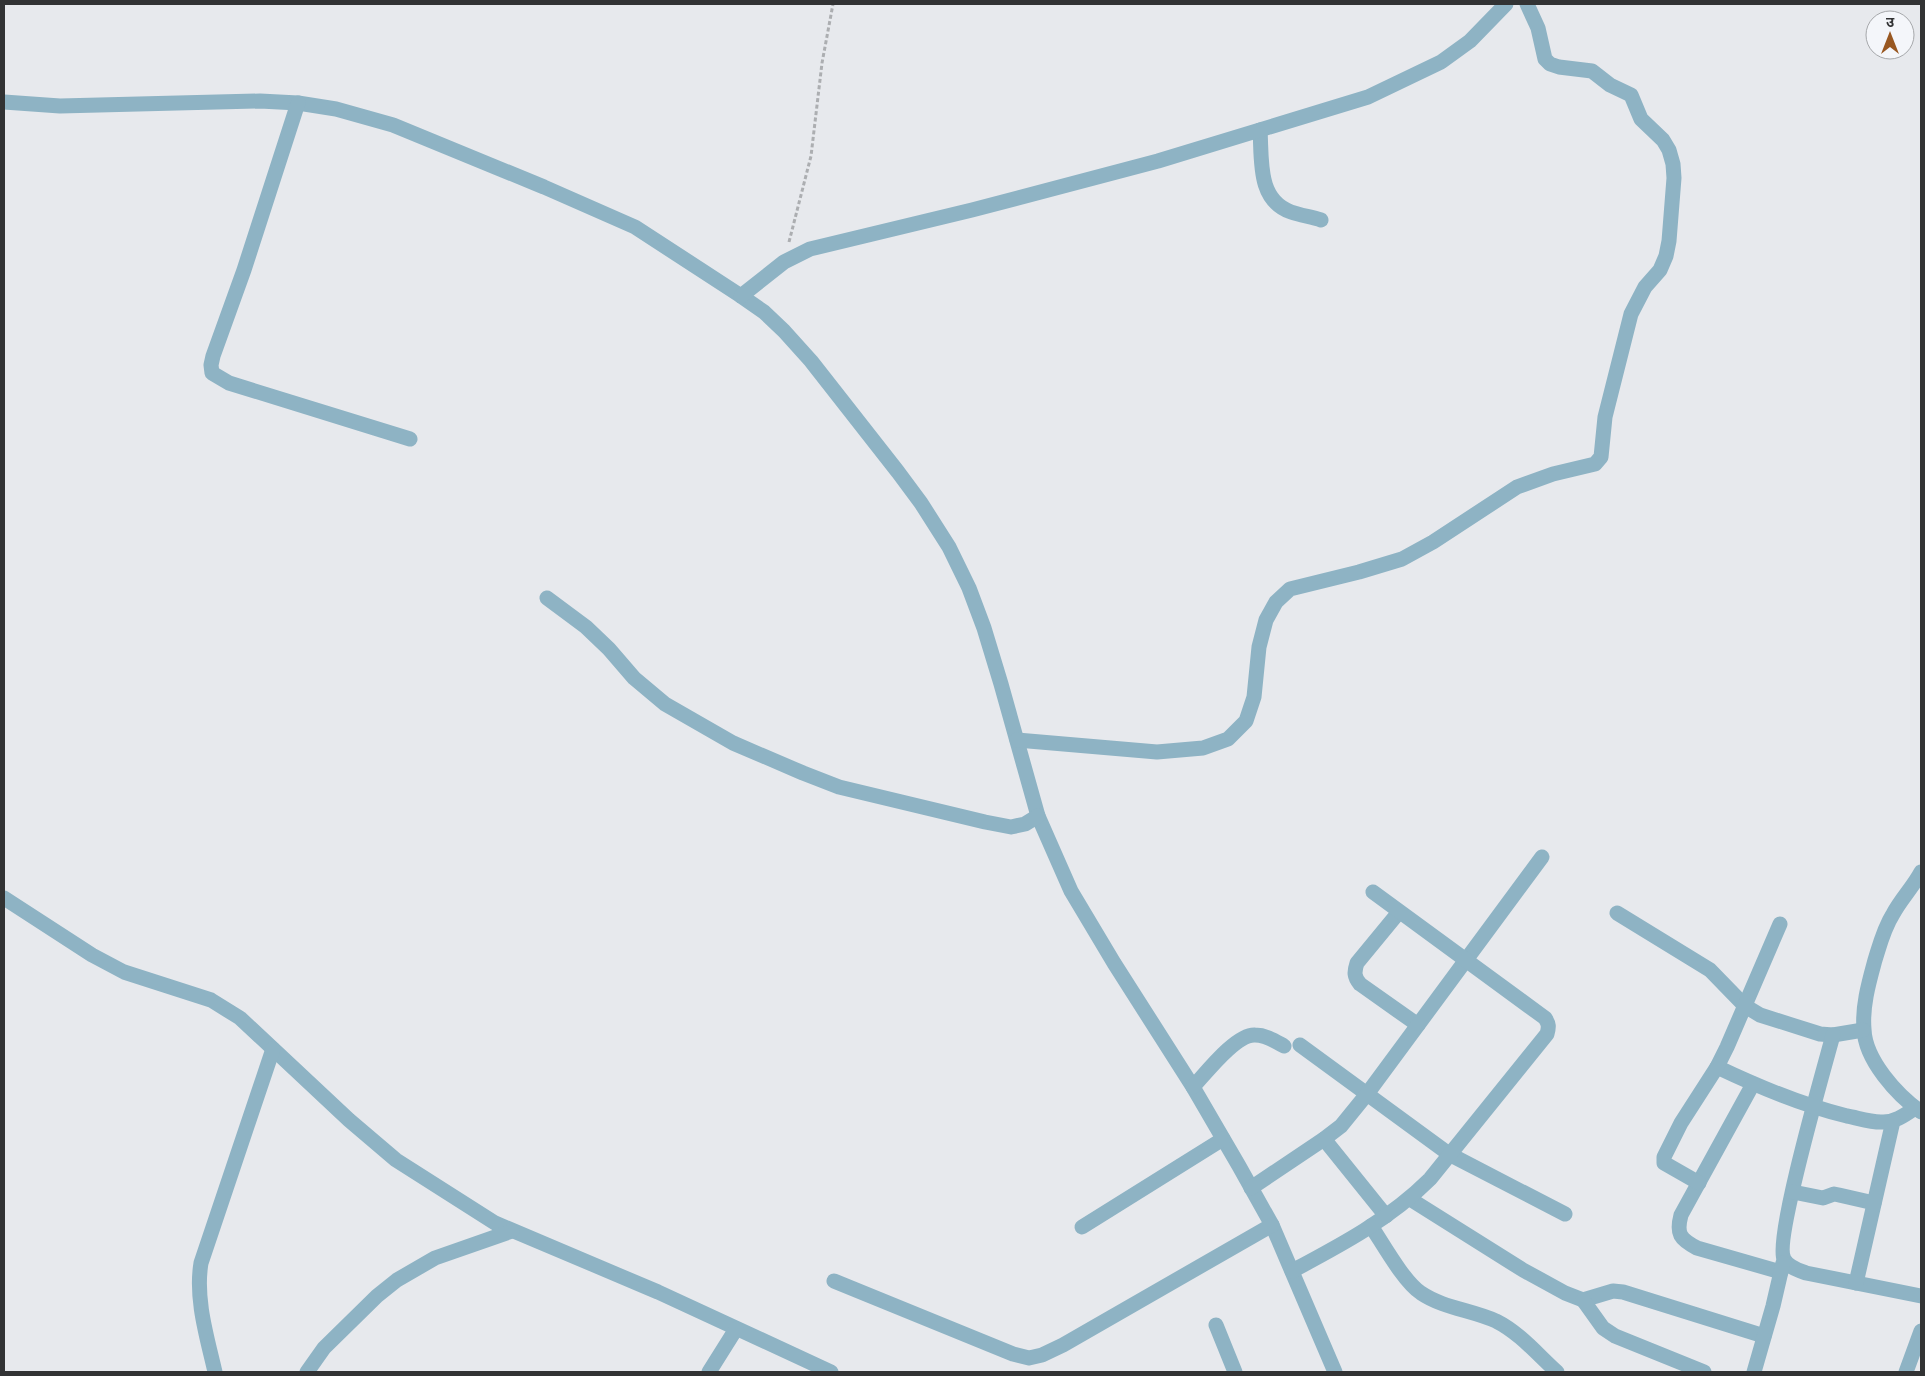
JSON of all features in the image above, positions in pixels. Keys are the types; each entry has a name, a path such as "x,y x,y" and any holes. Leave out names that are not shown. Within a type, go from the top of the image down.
{"street":[{"path":"741,296 784,262 810,249 972,210 1158,161 1368,97 1441,62 1470,41 1506,4"},
{"path":"1017,740 1157,752 1203,748 1228,739 1246,721 1254,697 1259,647 1266,620 1276,602 1290,589 1402,559 1433,542 1517,487 1553,474 1595,464 1601,456 1605,417 1625,332 1639,296 1660,270 1666,256 1674,178 1673,164 1669,150 1663,140 1641,119 1631,95 1626,91 1615,88 1592,71 1559,67 1550,64 1545,59 1538,28 1527,4"},
{"path":"4,102 60,106 260,101 298,103 336,109 393,125 635,226 764,312 811,361 921,502 949,547 969,588 984,628 1038,816 1070,891 1193,1087 1272,1225 1335,1372"},
{"path":"298,103 244,270 213,356 212,373 229,383 410,439"},
{"path":"1260,130 1264,180 1267,192 1274,202 1289,211 1321,220"},
{"path":"547,598 586,627 609,649 634,678 665,704 742,747 839,787 985,822 1010,827 1025,824 1038,816"},
{"path":"1251,1188 1341,1126 1367,1094 1542,857"},
{"path":"1717,1068 1814,1108 1866,1120 1881,1122 1893,1120 1918,1110 1896,1091 1880,1072 1870,1051 1864,1030 1864,1009 1871,975 1885,930 1893,913 1921,872"},
{"path":"1292,1271 1347,1242 1410,1199 1430,1179 1547,1034 1549,1028 1545,1018 1373,892"},
{"path":"4,898 92,955 124,972 211,1000 240,1018 349,1120 396,1160 494,1224 658,1292 831,1372"},
{"path":"1399,912 1357,963 1354,971 1356,979 1360,984 1418,1025"},
{"path":"1617,913 1710,970 1745,1006 1760,1015 1820,1034 1864,1030"},
{"path":"1699,1183 1664,1163 1664,1157 1681,1123 1717,1068 1780,924"},
{"path":"1193,1087 1237,1042 1253,1034 1265,1036 1284,1046"},
{"path":"1754,1372 1782,1265 1782,1242 1793,1192 1834,1034"},
{"path":"1300,1045 1449,1154 1565,1214"},
{"path":"215,1372 202,1311 198,1278 201,1263 273,1049"},
{"path":"1753,1084 1681,1215 1678,1225 1679,1234 1686,1242 1697,1248 1791,1267 1806,1273 1921,1296"},
{"path":"1856,1283 1893,1120"},
{"path":"1082,1227 1223,1139"},
{"path":"1324,1139 1386,1216"},
{"path":"1793,1192 1823,1198 1834,1194 1874,1203"},
{"path":"1410,1199 1523,1270 1565,1293 1583,1300 1602,1328 1615,1336 1704,1372"},
{"path":"834,1281 1013,1354 1029,1358 1042,1355 1063,1345 1272,1225"},
{"path":"1371,1226 1410,1283 1421,1293 1441,1303 1479,1314 1512,1330 1558,1372"},
{"path":"307,1372 324,1348 377,1296 412,1269 435,1258 512,1231"},
{"path":"1583,1300 1602,1293 1624,1292 1764,1336"},
{"path":"1216,1326 1235,1372"},
{"path":"709,1372 736,1329"},
{"path":"1906,1372 1921,1331"}],"path":[{"path":"784,262 811,156 822,63 833,4"}]}
